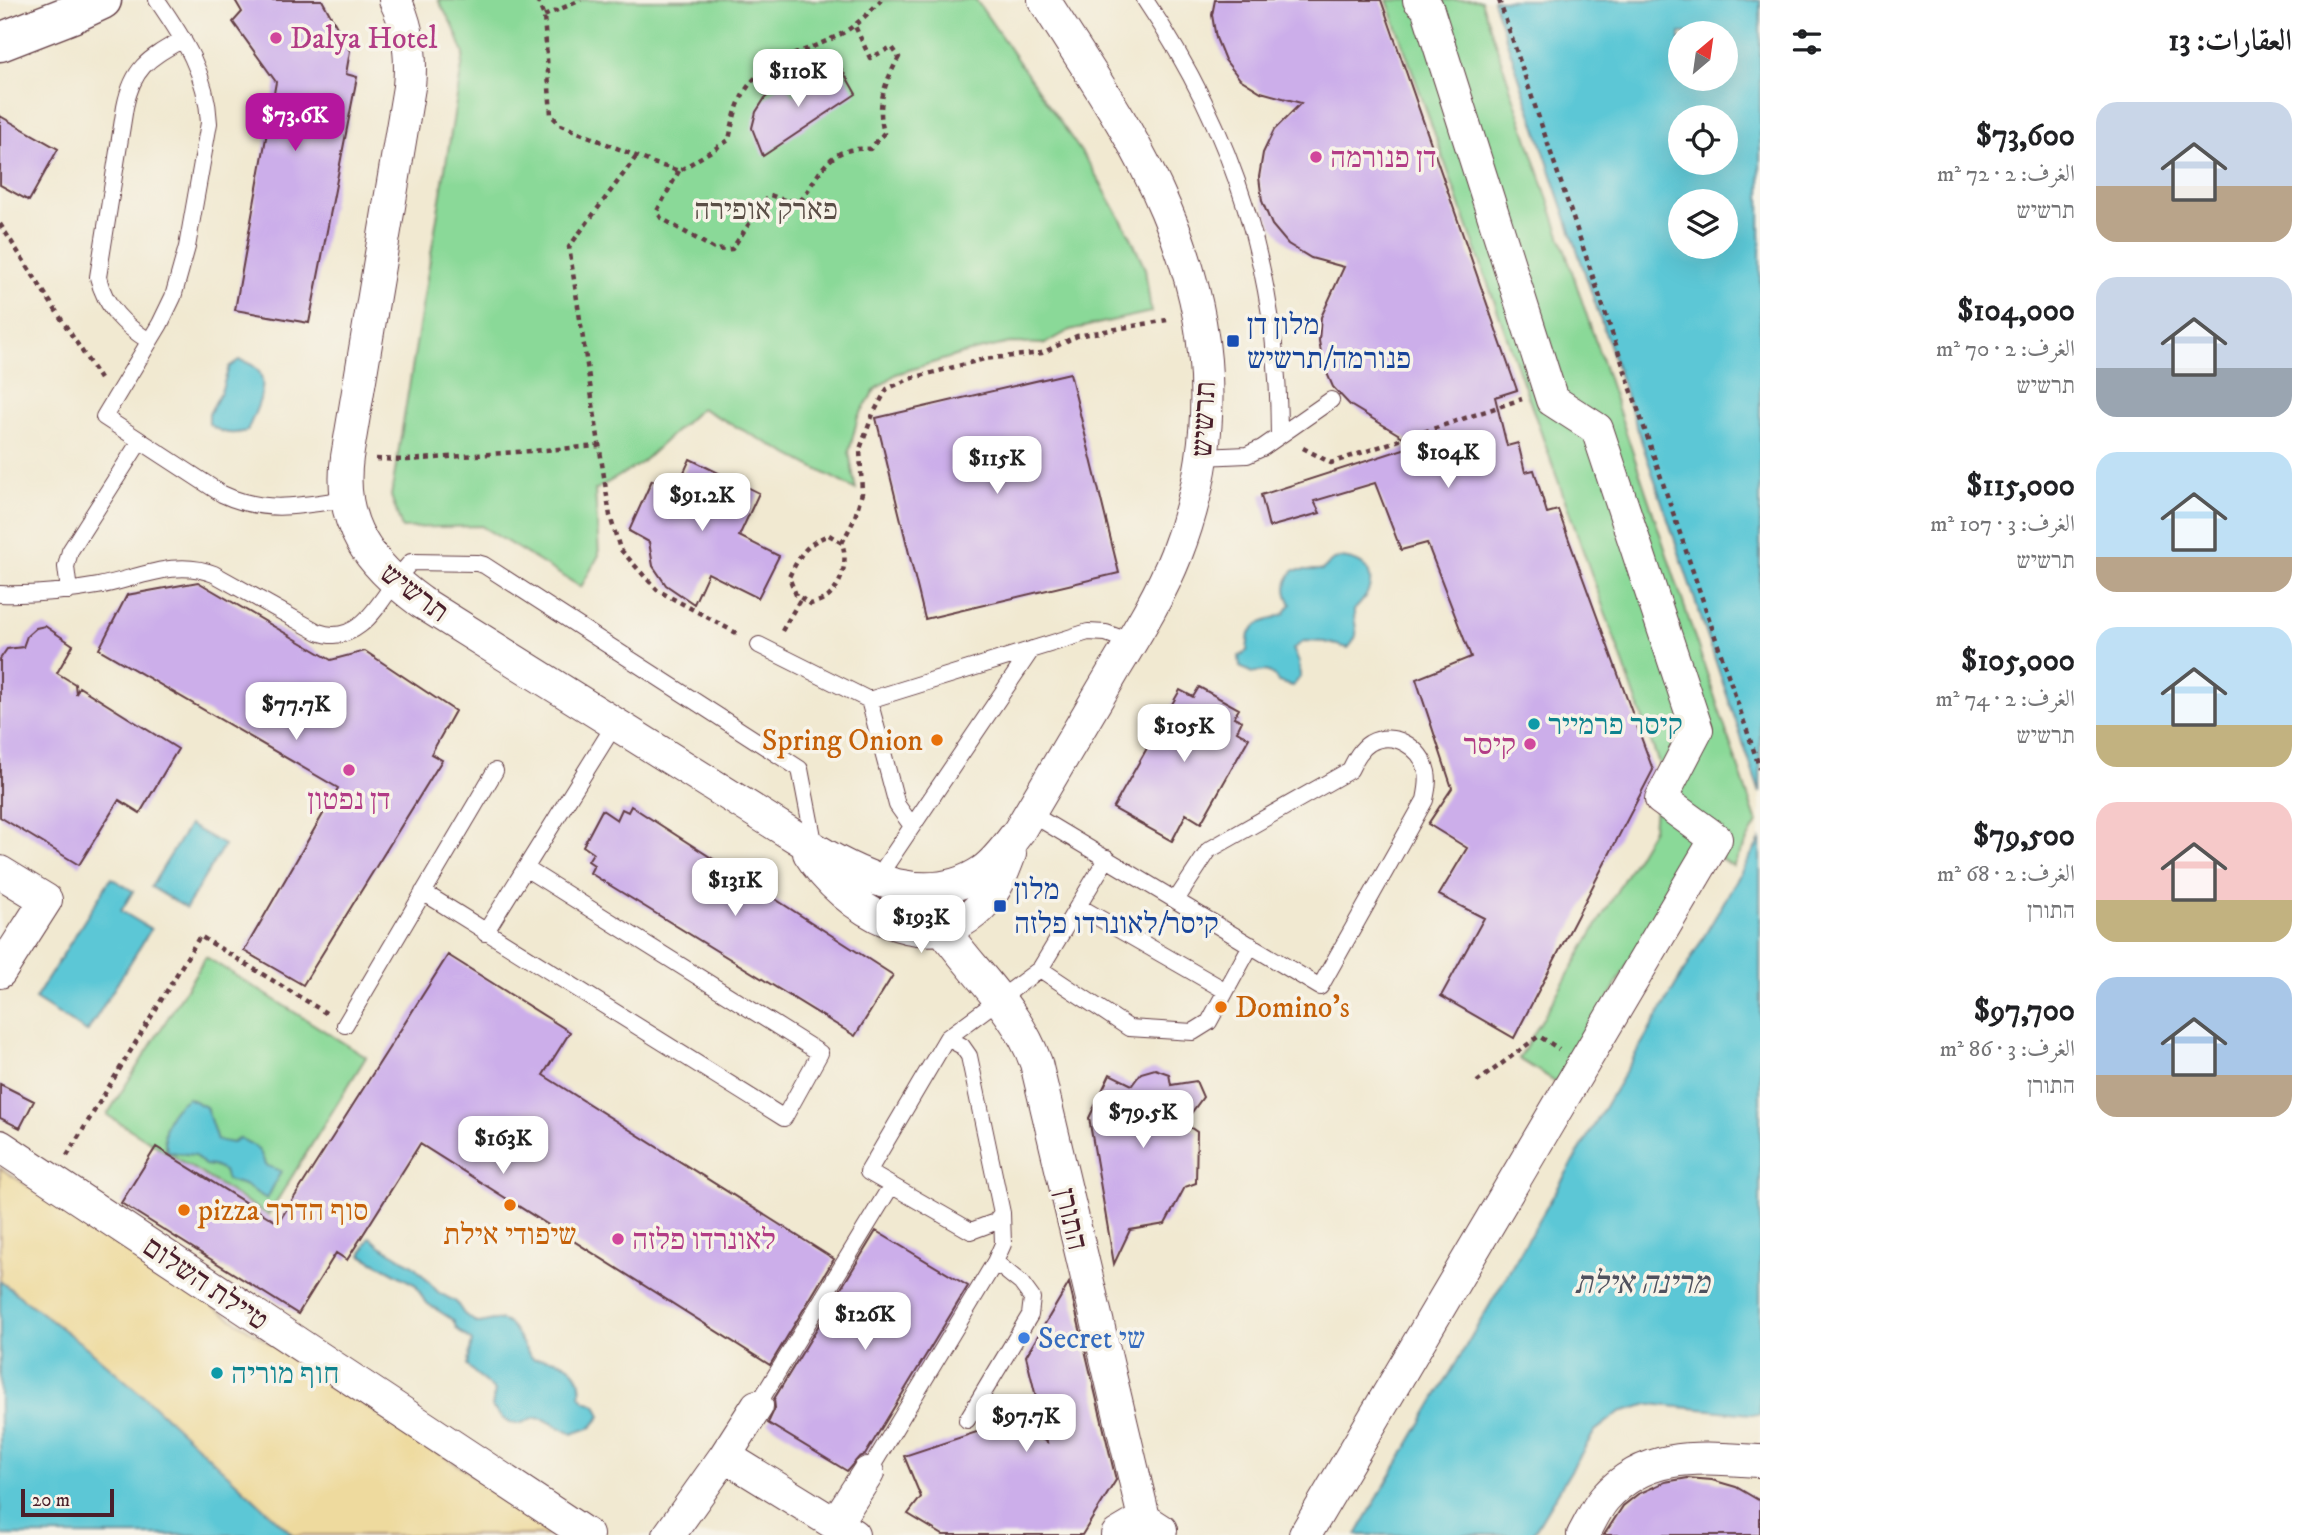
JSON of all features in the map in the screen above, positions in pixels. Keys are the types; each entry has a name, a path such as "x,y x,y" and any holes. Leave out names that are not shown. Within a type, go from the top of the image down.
{"street":[{"path":"0,42 102,0"},
{"name":"תרשיש","path":"395,0 408,34 409,87 347,457 345,499 363,545 373,560 421,602 808,845 855,872 876,880 919,889 941,887 983,871 1001,854 1024,822 1131,642 1175,557 1194,503 1203,457 1208,400 1205,349 1183,254 1166,209 1145,166 1044,0"},
{"path":"1305,1535 1716,839 1661,799 1697,730 1597,429 1552,400 1427,7 1419,0"},
{"name":"תרשיש","path":"808,845 819,869 841,892 866,910 891,923 917,929 942,928 965,920 985,902 1002,875 1024,822"},
{"path":"0,872 46,900 0,972"},
{"name":"התורן","path":"942,928 1023,1033 1036,1063 1128,1455 1154,1530"},
{"name":"טיילת השלום","path":"0,1146 587,1535"},
{"path":"669,1535 757,1406"},
{"path":"725,1456 844,1529 867,1473"},
{"path":"1583,1535 1604,1499 1626,1479 1651,1465 1694,1457 1760,1461"},
{"path":"1117,1535 1154,1530"}],"lane":[{"path":"157,0 183,38 201,75 209,123 183,268 169,306 104,417 222,494 250,505 275,509 345,499"},
{"path":"1145,0 1207,108 1246,205 1259,252 1272,321 1279,389 1279,436"},
{"path":"149,341 132,330 113,311 98,277 130,85 146,62 183,38"},
{"path":"1203,457 1247,455 1331,400"},
{"path":"69,591 66,567 70,551 140,440"},
{"path":"0,594 69,591 162,570 198,569 215,574 318,632 336,636 352,631 368,619 411,562 484,565 800,769 808,845"},
{"path":"766,648 869,700 1088,632 1106,633 1131,642"},
{"path":"876,880 1032,649"},
{"path":"869,700 897,806 912,826"},
{"path":"485,933 615,723"},
{"path":"1024,822 1107,859 1320,987 1425,800 1427,771 1422,759 1414,749 1393,738 1369,744 1359,754 1350,770 1209,850 1176,900"},
{"path":"345,1025 495,771"},
{"path":"1002,1213 995,1222 971,1231 867,1172 947,1038 1040,969 1107,859"},
{"path":"423,892 784,1118 820,1053 525,868"},
{"path":"1079,906 1226,991"},
{"path":"1040,969 1129,1028 1193,1032 1209,1023 1251,945"},
{"path":"867,1473 995,1262 1003,1244 1002,1213 969,1056 962,1046 947,1038"},
{"path":"757,1406 891,1186"},
{"path":"967,1420 1030,1315 1032,1297 1021,1283 995,1262"}],"path":[{"path":"537,0 544,16 551,115 561,125 636,157 679,171"},
{"path":"544,16 581,0"},
{"path":"854,24 870,58 892,47 899,57 883,95 879,114 884,132 870,149 850,147 830,158 802,199 787,201 770,195 733,249 716,250 662,218 657,211 679,171 729,139 736,108 749,85 764,69 838,36 881,0"},
{"path":"1499,0 1760,769"},
{"path":"636,157 569,247 610,516 620,549 657,590 766,648 801,598"},
{"path":"0,224 114,400"},
{"path":"842,542 854,520 862,493 860,449 873,414 887,389 909,379 984,359 1042,353 1077,336 1199,315"},
{"path":"1279,436 1331,463 1549,390"},
{"path":"347,457 408,460 599,446"},
{"path":"829,535 842,542 847,556 841,576 828,597 811,604 796,595 789,578 800,555 813,541 829,535"},
{"path":"52,1180 200,936 345,1025"},
{"path":"1477,1082 1539,1036 1583,1063"}],"green space":[{"name":"פארק אופירה","path":"438,0 976,0 1090,165 1131,237 1145,269 1151,312 1070,330 1045,344 1010,343 965,353 896,374 875,390 858,417 849,452 856,490 701,408 640,464 595,490 599,555 581,587 481,526 402,528 391,496 464,54 454,28"},
{"path":"1387,0 1481,0 1757,823 1733,866 1696,843 1560,1084 1519,1059 1653,829 1659,764"},
{"path":"206,957 366,1057 268,1215 107,1115"}],"sand":[{"name":"חוף מוריה","path":"0,1168 565,1535 293,1535 143,1396 91,1351 0,1281"}],"water":[{"path":"1493,0 1760,0 1760,793"},
{"path":"239,360 259,371 262,389 247,431 227,433 209,424 209,414 221,392 229,367"},
{"path":"1340,558 1361,564 1370,576 1367,593 1354,610 1356,634 1353,643 1348,648 1325,642 1304,641 1293,649 1299,662 1300,677 1293,686 1278,682 1267,671 1252,673 1240,667 1239,656 1247,651 1249,633 1258,624 1284,614 1291,604 1286,587 1294,570 1322,570"},
{"path":"189,825 224,845 186,908 151,887"},
{"name":"מרינה אילת","path":"1760,840 1760,1415 1649,1404 1620,1412 1595,1431 1532,1535 1356,1535"},
{"path":"111,878 133,891 121,911 151,929 87,1032 35,999"},
{"path":"188,1098 206,1107 217,1140 232,1143 239,1138 244,1140 259,1151 265,1165 281,1171 267,1199 244,1185 227,1180 224,1171 205,1165 194,1155 168,1152 165,1144 167,1121 175,1108"},
{"path":"370,1237 414,1266 438,1292 456,1302 464,1314 477,1323 503,1321 509,1324 534,1359 553,1359 568,1366 578,1378 580,1396 596,1405 601,1416 592,1427 572,1434 544,1419 510,1423 497,1413 492,1407 495,1391 467,1366 472,1341 457,1329 453,1320 425,1302 416,1285 361,1255"},
{"path":"0,1281 91,1351 143,1396 293,1535 0,1535"}],"building":[{"path":"235,0 322,0 350,51 346,74 357,77 309,323 235,310 276,82 233,22 242,12"},
{"path":"1215,0 1381,0 1517,390 1495,397 1507,446 1518,443 1525,472 1534,470 1547,513 1558,510 1653,770 1514,1038 1441,996 1484,918 1439,895 1467,848 1428,824 1452,788 1416,679 1471,657 1427,543 1401,550 1375,483 1314,501 1320,513 1269,527 1261,495 1416,445 1350,405 1333,387 1323,364 1319,341 1321,317 1344,267 1311,258 1288,244 1272,225 1262,201 1259,177 1263,153 1274,130 1301,103 1261,92 1240,79 1225,60 1216,38 1212,15"},
{"path":"840,66 856,94 763,156 752,128 756,112 765,98 784,83 793,96"},
{"path":"0,116 58,149 29,201 0,185"},
{"path":"1070,373 1119,573 925,619 876,418"},
{"path":"690,459 759,493 739,536 779,556 758,598 708,573 694,604 666,585 653,566 649,542 629,531 652,480 675,492"},
{"path":"198,582 331,660 365,651 455,711 431,754 442,760 303,985 244,951 338,788 99,649 127,595"},
{"path":"45,626 73,645 57,673 75,684 76,694 79,687 178,749 140,813 119,800 79,865 0,817 0,659 7,649 23,647 27,636 36,628"},
{"path":"1199,687 1239,709 1234,717 1242,721 1237,731 1249,738 1201,823 1186,814 1172,841 1113,808 1180,690 1193,697"},
{"path":"631,806 893,975 855,1036 590,873 594,865 588,861 593,853 583,846 602,810 617,820 622,809 628,812"},
{"path":"448,955 570,1032 543,1075 834,1259 770,1365 420,1144 347,1260 336,1253 298,1314 121,1203 156,1147 278,1223"},
{"path":"1155,1069 1169,1074 1171,1085 1196,1081 1203,1097 1184,1123 1197,1132 1196,1183 1185,1187 1165,1224 1130,1230 1114,1264 1089,1118 1110,1074 1132,1085 1141,1073"},
{"path":"0,1084 34,1101 20,1128 0,1118"},
{"path":"876,1231 968,1286 865,1455 859,1457 847,1471 768,1423 775,1408 774,1399"},
{"path":"1069,1283 1116,1480 1082,1535 943,1535 908,1514 921,1497 904,1456 986,1429 996,1414 1047,1442 1026,1356"},
{"path":"1688,1478 1712,1480 1736,1487 1760,1501 1760,1535 1604,1535 1623,1506 1638,1494 1665,1482"}],"place":[{"name":"Dalya Hotel","path":"276,38"},
{"name":"דן פנורמה","path":"1316,157"},
{"name":"מלון דן פנורמה/תרשיש","path":"1233,341"},
{"name":"קיסר פרמייר","path":"1534,724"},
{"name":"Spring Onion","path":"937,740"},
{"name":"קיסר","path":"1530,744"},
{"name":"דן נפטון","path":"349,770"},
{"name":"מלון קיסר/לאונרדו פלזה","path":"1000,906"},
{"name":"Domino's","path":"1221,1007"},
{"name":"שיפודי אילת","path":"510,1205"},
{"name":"pizza סוף הדרך","path":"184,1210"},
{"name":"לאונרדו פלזה","path":"618,1239"},
{"name":"Secret שי","path":"1024,1338"},
{"name":"חוף מוריה","path":"217,1373"}]}
